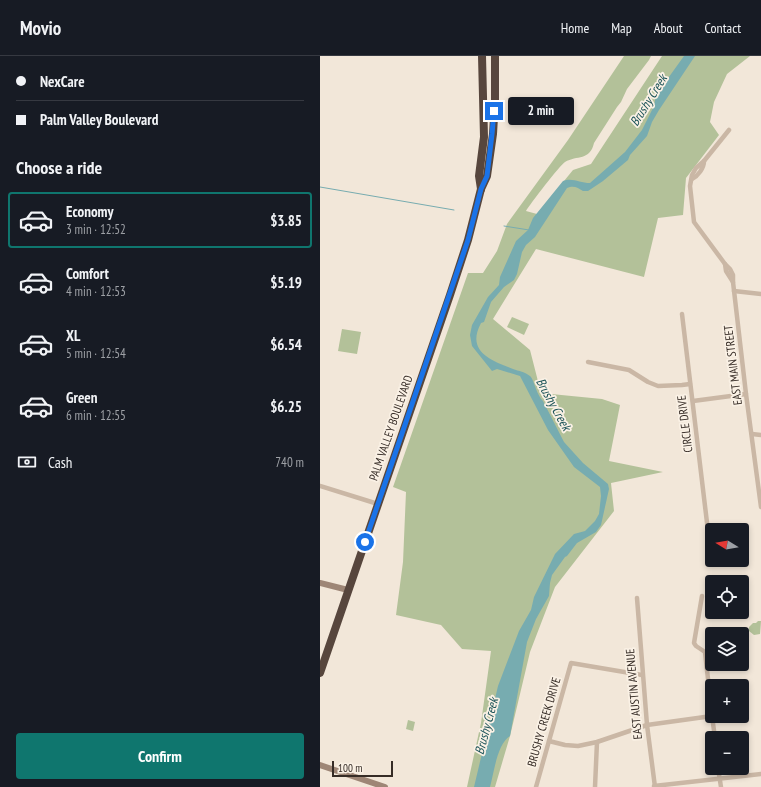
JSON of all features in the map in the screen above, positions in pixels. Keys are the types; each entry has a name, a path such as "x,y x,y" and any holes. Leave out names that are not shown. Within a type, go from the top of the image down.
{"highway":[{"name":"PALM VALLEY BOULEVARD","path":"481,189 479,176 484,136 482,56"},
{"path":"486,56 486,68 488,73 495,76"},
{"name":"PALM VALLEY BOULEVARD","path":"320,673 463,255 481,189 487,176 494,113 495,56"}],"street":[{"name":"EAST MAIN STREET","path":"728,130 704,161 701,170 696,177 692,179 690,186 694,222 733,275 746,394 761,507"},
{"path":"734,291 761,294"},
{"name":"CIRCLE DRIVE","path":"682,314 707,523"},
{"path":"588,362 629,370 648,382 658,386 690,384"},
{"path":"693,401 746,394"},
{"path":"752,434 761,435"},
{"path":"320,486 378,504"},
{"path":"320,583 348,590"},
{"path":"702,596 694,642 696,646 705,652 708,679"},
{"name":"EAST AUSTIN AVENUE","path":"637,598 642,675 655,786"},
{"name":"BRUSHY CREEK DRIVE","path":"536,787 571,663 642,675"},
{"path":"549,741 572,746 585,745 647,726 705,717"},
{"path":"595,787 597,742"},
{"path":"320,765 385,787"},
{"path":"655,786 761,774"},
{"path":"719,775 721,787"}],"green space":[{"path":"624,56 651,56 627,89 621,102 589,153 582,157 565,162 545,185 526,211 537,214 573,170 591,164 662,56 750,56 727,74 714,102 710,122 719,135 686,178 683,215 658,218 644,277 536,249 493,319 530,350 541,393 602,399 620,405 609,461 663,472 611,483 614,511 555,587 530,652 510,736 495,787 467,787 481,723 491,651 462,649 441,625 396,615 403,562 406,492 393,487 468,273 483,273 497,251 507,224 568,140"},
{"path":"512,317 529,324 524,335 507,327"},
{"path":"342,329 361,332 357,354 338,351"},
{"path":"761,621 760,634 754,635 749,631 749,627 753,623"},
{"path":"408,720 415,722 413,731 406,729"}],"water":[{"path":"684,56 695,56 659,110 652,122 647,136 630,155 628,160 603,181 588,191 583,191 574,187 567,188 535,237 526,245 522,252 517,274 514,280 504,287 491,302 484,322 481,323 477,333 476,341 478,347 489,358 524,373 531,378 564,442 583,463 608,484 609,489 601,525 596,532 577,543 552,575 549,596 536,619 527,642 510,736 502,745 499,752 490,787 474,787 498,686 519,631 531,610 534,597 555,554 574,534 585,531 595,521 599,514 601,496 600,487 574,467 548,430 520,376 497,369 492,371 472,346 470,335 472,325 488,297 499,285 500,277 516,241 528,230 533,218 563,181 573,180 590,183 625,152 642,130 654,106 656,95"}],"waterway":[{"path":"320,187 454,210"},
{"path":"504,226 529,230"}],"route":[{"path":"365,542 468,240 481,189 487,176 494,111"}],"water label":[{"name":"Brushy Creek","path":"648,100"},
{"name":"Brushy Creek","path":"554,404"},
{"name":"Brushy Creek","path":"486,726"}]}
